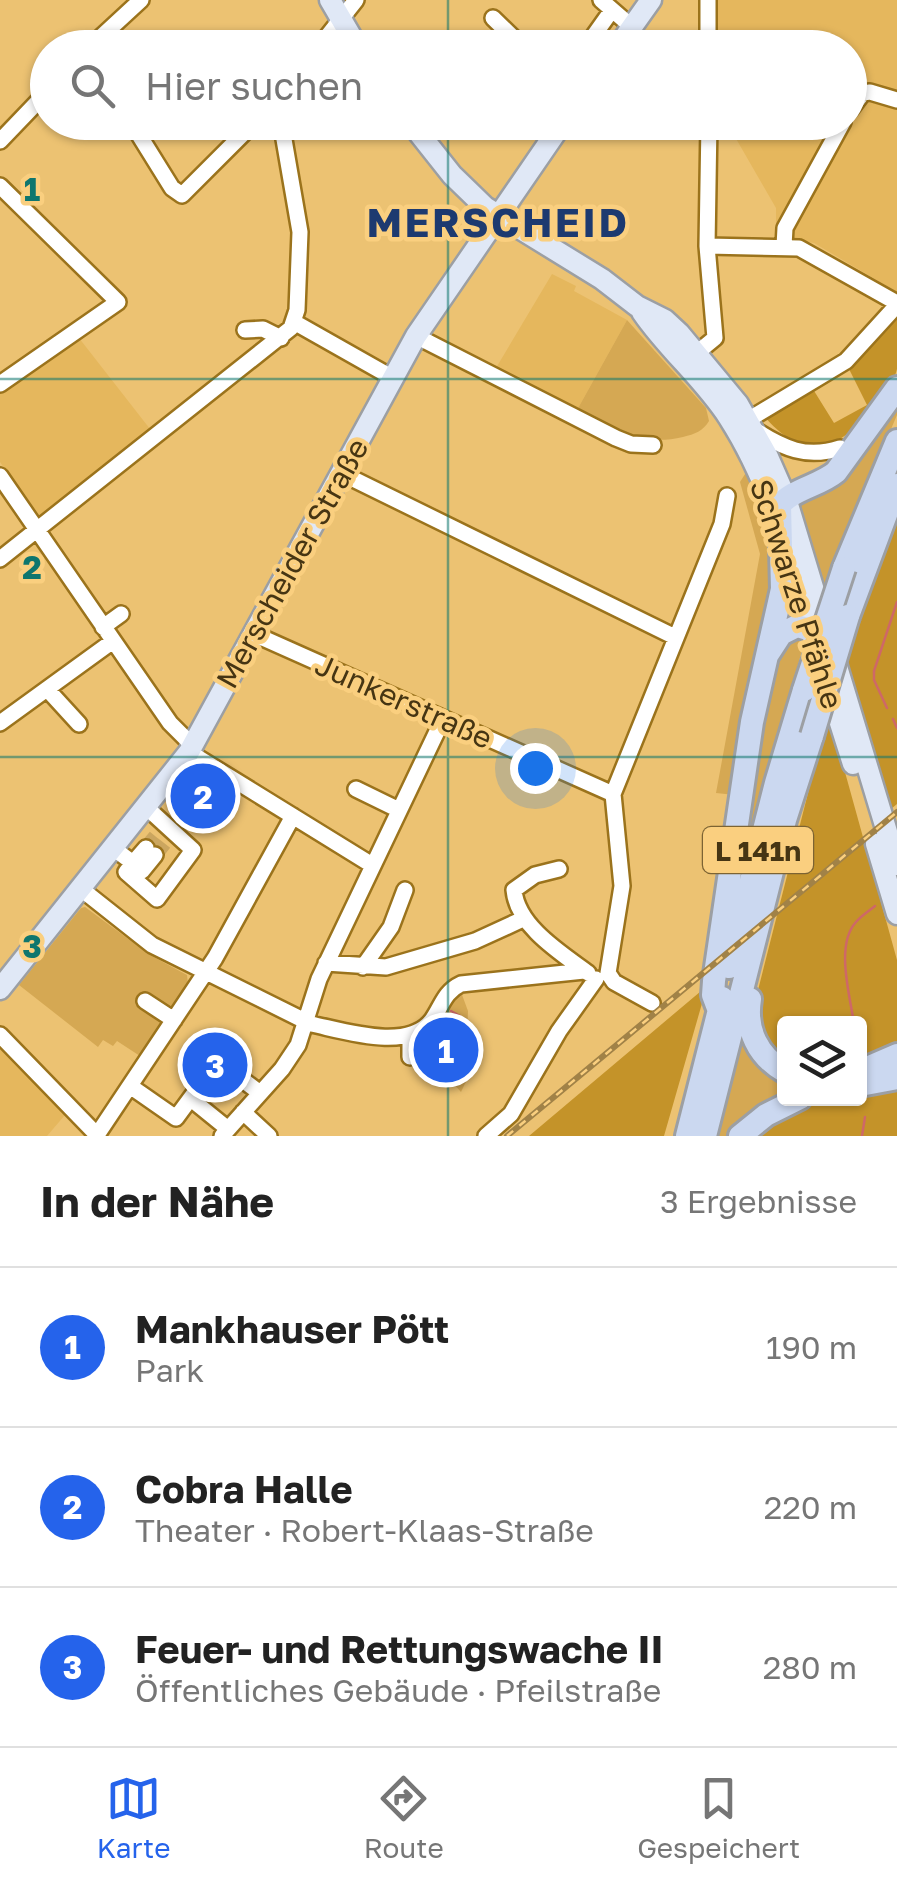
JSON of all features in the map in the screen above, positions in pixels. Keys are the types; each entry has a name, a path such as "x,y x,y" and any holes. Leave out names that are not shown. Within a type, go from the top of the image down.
{"highway":[{"path":"718,1011 714,981 743,774 782,589 778,513 786,498 831,476 897,388"},
{"name":"L 141n","path":"686,1136 761,840 804,690 844,568 897,441"},
{"name":"L 141n","path":"705,1136 785,820 848,616 897,484"},
{"path":"764,661 787,630 797,626 811,627 833,650"},
{"path":"752,951 750,1030 766,1058 777,1066"},
{"path":"867,1075 897,1055"},
{"path":"867,1076 897,1064"},
{"path":"867,1078 897,1078"},
{"path":"867,1079 897,1088"},
{"path":"740,1136 783,1106"}],"main road":[{"path":"330,0 346,30"},
{"path":"616,13 651,0"},
{"name":"Schwarze Pfähle","path":"424,140 452,175 498,216 665,320 751,424 786,498 897,865"},
{"name":"Merscheider Straße","path":"2,982 191,749 416,336 551,140"},
{"name":"Schwarze Pfähle","path":"695,360 749,453 781,530 897,914"}],"street":[{"path":"108,30 140,0"},
{"path":"332,30 356,0"},
{"path":"708,0 708,30"},
{"path":"493,18 505,30"},
{"path":"867,92 897,100"},
{"path":"0,141 30,110"},
{"path":"142,140 172,188 184,195 237,140"},
{"path":"0,559 281,338 294,322 298,310 299,214 285,140"},
{"path":"695,360 715,338 707,246 708,140"},
{"path":"784,246 785,228 833,140"},
{"path":"0,186 118,302 0,384"},
{"path":"707,246 784,246 811,253 897,304 846,362 751,424 782,446 800,452 840,448"},
{"path":"294,322 393,378"},
{"path":"244,330 263,329 281,338"},
{"path":"416,336 616,438 652,446"},
{"path":"341,473 676,636"},
{"path":"0,476 191,749 372,865"},
{"path":"479,1135 511,1114 559,1031 597,975 608,968 622,886 614,794 722,524 727,496"},
{"path":"0,723 47,689 108,634 121,614"},
{"name":"Junkerstraße","path":"254,634 614,794"},
{"path":"47,689 79,724"},
{"path":"191,1099 225,1133 290,1058 326,963 443,719"},
{"path":"356,788 399,810"},
{"path":"146,807 167,831 194,850 157,899 126,872 150,852"},
{"path":"0,1035 97,1135 206,972 292,816"},
{"path":"113,848 132,864"},
{"path":"559,869 535,875 514,890 523,919 597,975 652,1003"},
{"path":"80,888 152,945 305,1021 392,1038 410,1036 428,1024 448,992 461,984 597,975"},
{"path":"363,967 391,927 405,890"},
{"path":"326,963 386,967 440,953 523,919"},
{"path":"145,1001 174,1020"},
{"path":"410,1036 410,1057"},
{"path":"130,1086 176,1118 218,1060 260,1093"},
{"path":"243,1112 269,1136"}],"shaded area":[{"path":"718,0 897,0 897,292 814,243 776,236 776,208 737,140 867,140 867,30 717,30"},
{"path":"552,274 627,320 577,410 496,368"},
{"path":"897,313 896,373 862,419 836,442 809,446 794,442 763,415 811,386 834,423 867,405 849,369"},
{"path":"627,320 706,408 709,421 701,430 668,439 640,438 577,410"},
{"path":"79,338 150,429 39,518 0,462 0,393"},
{"path":"897,396 897,415 825,585 799,503"},
{"path":"747,471 778,549 735,795 716,793 760,554 740,482"},
{"path":"897,518 897,804 891,809 846,667"},
{"path":"789,635 806,636 742,867 769,673"},
{"path":"830,718 897,960 897,1049 867,1063 867,1016 777,1016 777,1053 763,1033 756,998"},
{"path":"85,907 150,955 187,975 188,984 140,1056 117,1041 113,1046 103,1040 98,1047 19,985"},
{"path":"707,986 664,1136 529,1136"},
{"path":"461,992 468,1011 472,1069 461,1092 415,1041 447,999"},
{"path":"744,1026 777,1068 777,1103 735,1136 717,1136"},
{"path":"0,1046 65,1115 47,1136 0,1136"},
{"path":"867,1091 897,1092 897,1136 752,1136 802,1107 867,1106"}],"waterway":[{"path":"887,708 874,671 897,602"},
{"path":"893,719 897,728"},
{"path":"853,1016 846,944 856,922 875,906"},
{"path":"451,1011 460,1016 463,1029"},
{"path":"862,1136 865,1117"}],"tunnel":[{"path":"146,848 161,830"},
{"path":"155,855 169,837"}],"railway":[{"path":"507,1136 897,812"}],"place":[{"name":"Cobra Halle","path":"203,796"},
{"name":"Mankhauser Pött","path":"446,1050"},
{"name":"Feuer- und Rettungswache II","path":"215,1065"}],"district":[{"name":"MERSCHEID","path":"498,222"}]}
